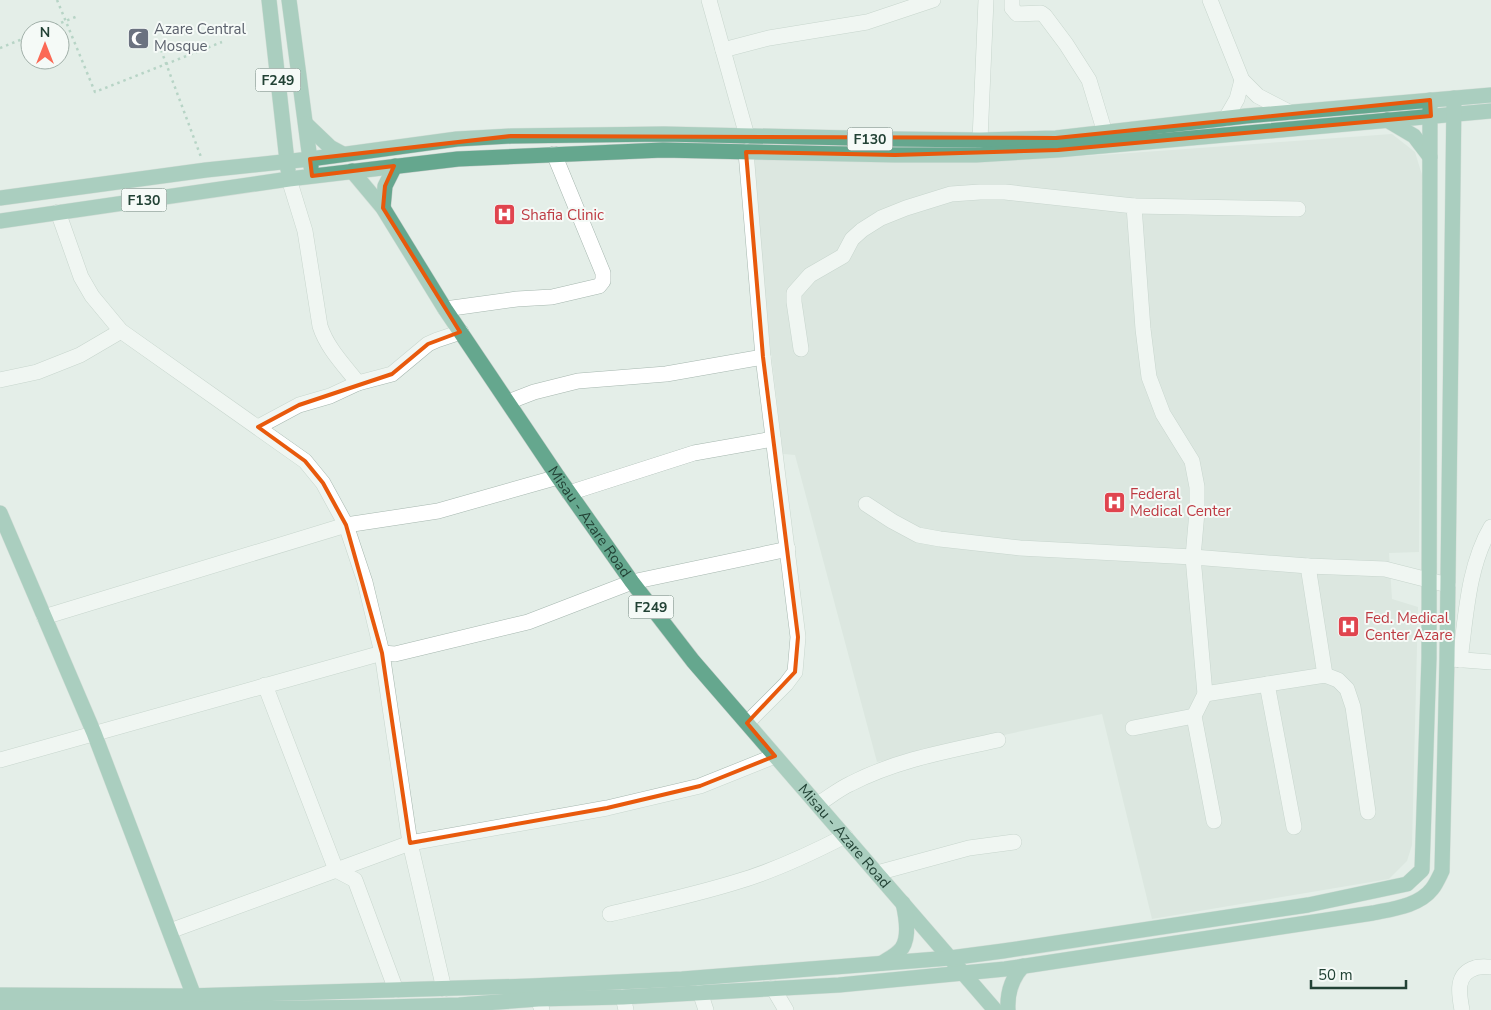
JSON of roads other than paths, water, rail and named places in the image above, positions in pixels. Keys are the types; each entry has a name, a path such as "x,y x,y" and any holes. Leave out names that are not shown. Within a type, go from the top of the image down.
{"main road":[{"name":"F249","path":"269,0 289,179"},
{"name":"F249","path":"290,0 312,176"},
{"name":"F130","path":"0,198 457,139 511,136 664,134 980,140 1056,138 1226,118 1491,95"},
{"path":"0,995 241,1009 624,1003 700,992 839,985 964,974 1373,913 1400,908 1417,900 1431,891 1442,872 1454,659 1448,585 1454,98"},
{"path":"1430,100 1430,580 1422,870 1431,891"},
{"name":"F130","path":"0,221 289,179 458,159 664,150 976,155 1058,150 1491,111"},
{"path":"1387,120 1414,136 1430,157"},
{"path":"306,124 330,147 344,154"},
{"path":"383,208 385,186 395,166"},
{"name":"Misau - Azare Road","path":"352,171 383,208 445,309 558,477 632,582 693,661 994,1010"},
{"path":"0,513 94,733 197,1005"},
{"path":"0,1008 197,1005 396,990 682,979 950,958 1308,905 1408,884 1422,870"},
{"path":"880,964 902,948 905,940 906,918 903,903"},
{"path":"1008,1010 1007,995 1011,982 1023,966"}],"street":[{"path":"709,0 747,136"},
{"path":"724,50 769,38 867,22 933,0"},
{"path":"980,140 986,0"},
{"path":"1012,0 1012,8 1017,14 1041,13 1046,16 1066,44 1089,80 1105,132"},
{"path":"1210,0 1242,80 1258,96 1289,112"},
{"path":"1226,118 1236,99 1242,80"},
{"path":"746,152 763,357 798,637 795,672 786,684 747,723"},
{"path":"445,309 552,297 599,286 603,281 603,273 554,154"},
{"path":"289,179 305,231 320,326 330,348 358,383"},
{"path":"801,349 794,292 810,275 843,256 852,239 881,218 951,194 1004,192 1134,206 1298,209"},
{"path":"1134,206 1143,329 1149,376 1163,414 1192,461 1197,487 1193,557 1205,694 1194,716 1214,821"},
{"path":"58,212 81,277 92,296 121,330 305,461 323,483 346,525 365,582 382,653 410,843 444,989"},
{"path":"0,380 37,372 80,355 121,330"},
{"path":"258,427 286,411 330,396 358,383 392,374 428,344 461,332"},
{"path":"508,402 534,392 578,381 666,374 763,357"},
{"path":"569,493 694,452 772,439"},
{"path":"44,616 346,525 438,511 558,477"},
{"path":"866,504 918,535 940,539 1020,548 1385,569 1448,585"},
{"path":"1491,527 1477,558 1454,659 1491,662"},
{"path":"0,760 382,653 395,654 528,622 632,582 788,549"},
{"path":"1308,566 1325,675"},
{"path":"1205,694 1325,675 1338,680 1348,688 1353,707 1368,812"},
{"path":"1267,684 1294,827"},
{"path":"266,685 336,870 356,880 396,990"},
{"path":"1133,728 1194,716"},
{"path":"818,804 849,784 888,767 938,753 998,740"},
{"path":"170,931 410,843 607,808 700,786 775,756"},
{"path":"610,914 738,882 800,859 845,836"},
{"path":"877,873 969,848 1014,842"},
{"path":"1462,1010 1458,987 1464,974 1475,968 1491,967"},
{"path":"773,988 786,1010"},
{"path":"700,992 706,1010"}],"place":[{"name":"Azare Central Mosque","path":"138,38"},
{"name":"Shafia Clinic","path":"505,215"},
{"name":"Federal Medical Center","path":"1114,503"},
{"name":"Fed. Medical Center Azare","path":"1349,627"}]}
